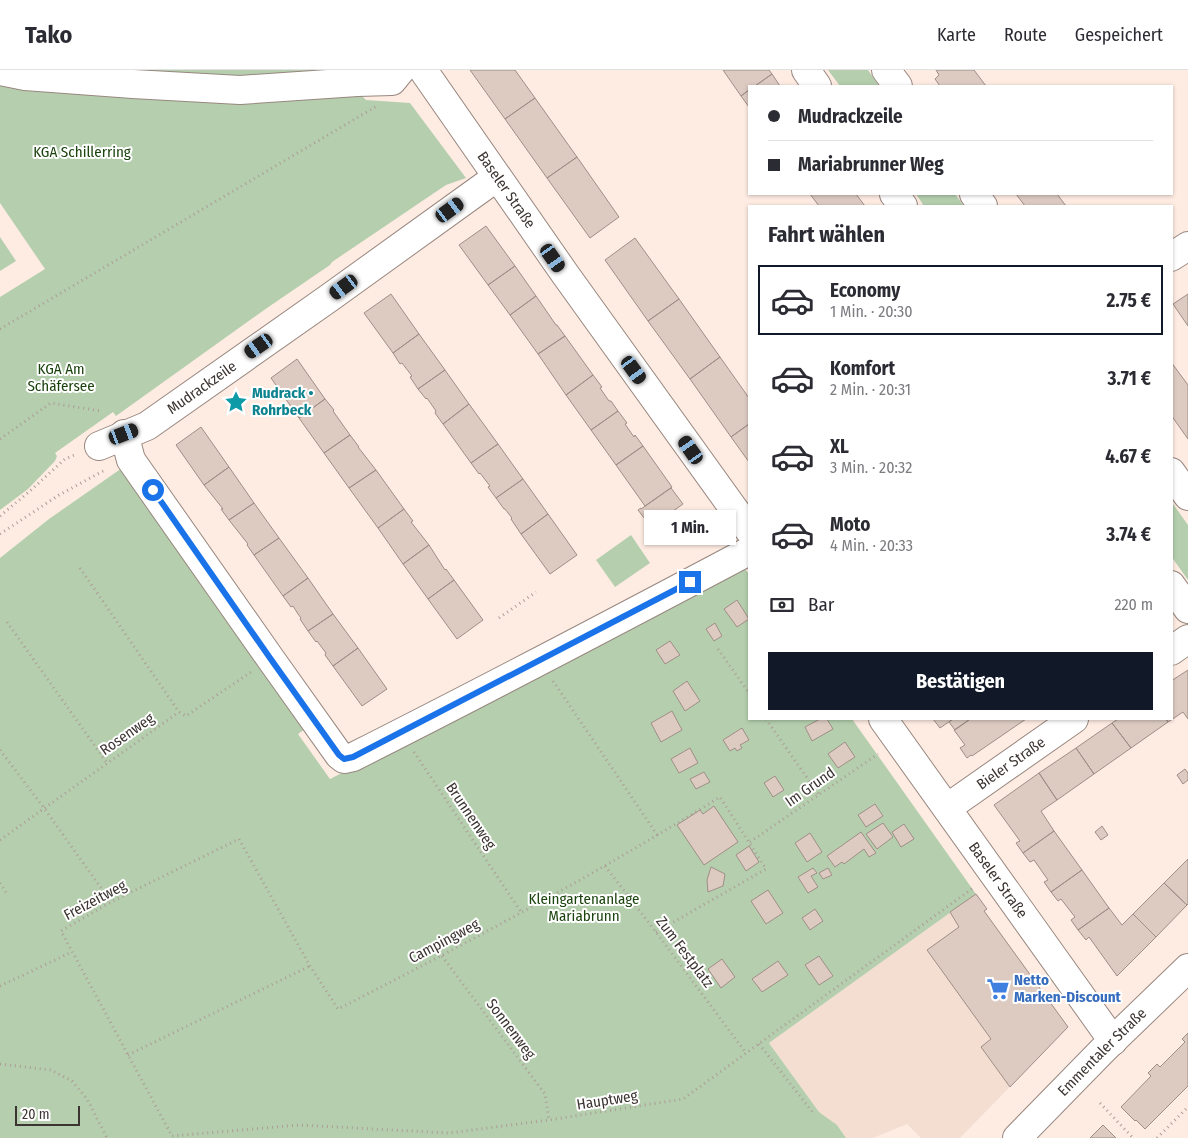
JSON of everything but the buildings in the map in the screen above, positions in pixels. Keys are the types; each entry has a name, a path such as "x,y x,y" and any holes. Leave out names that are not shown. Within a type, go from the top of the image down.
{"street":[{"name":"Baseler Straße","path":"423,70 570,282 748,529"},
{"path":"806,70 816,85"},
{"path":"886,70 897,85"},
{"path":"0,71 25,76 123,84 240,90 357,82 397,76"},
{"name":"Mudrackzeile","path":"99,446 128,447 147,426 497,177"},
{"path":"1173,256 1188,246"},
{"path":"128,447 270,658 339,755 344,759 353,757 401,733 748,552"},
{"path":"1173,475 1188,496"},
{"path":"1173,588 1188,609"},
{"path":"1173,650 1188,639"},
{"name":"Baseler Straße","path":"884,720 1112,1041"},
{"name":"Bieler Straße","path":"947,808 1073,720"},
{"name":"Emmentaler Straße","path":"1017,1138 1112,1041 1188,968"}],"path":[{"path":"0,329 374,108 387,97 397,76"},
{"path":"0,439 51,404 101,411"},
{"path":"0,516 65,458 99,446"},
{"path":"0,534 59,496 106,470 128,447"},
{"path":"80,568 179,712"},
{"path":"499,618 536,592"},
{"path":"8,622 107,763"},
{"path":"718,649 748,692"},
{"name":"Rosenweg","path":"0,840 179,712 186,716 270,658"},
{"path":"539,662 658,836"},
{"path":"767,720 819,795"},
{"name":"Brunnenweg","path":"401,733 521,912"},
{"path":"0,750 111,902"},
{"name":"Im Grund","path":"750,842 883,751"},
{"name":"Campingweg","path":"239,839 310,966 338,1009 442,956 605,866 658,836 720,797 750,842"},
{"name":"Freizeitweg","path":"172,1136 60,931 111,902 239,839"},
{"path":"656,932 766,869 750,842"},
{"name":"Zum Festplatz","path":"605,866 746,1053"},
{"path":"0,883 7,894"},
{"name":"Hauptweg","path":"172,1136 299,1125 449,1133 549,1120 683,1099 978,885"},
{"path":"0,986 72,952"},
{"name":"Sonnenweg","path":"442,956 545,1094 549,1120"},
{"path":"128,1055 310,966"},
{"path":"758,1044 814,1114"},
{"path":"0,1064 51,1070 72,1080 88,1099 107,1138"},
{"path":"1100,1103 1133,1138"},
{"path":"1157,1138 1188,1107"}],"shaded area":[{"path":"976,894 987,909 985,911 1068,1027 960,1138 921,1138 907,1124 873,1138 846,1138 837,1125 819,1112 769,1043"}],"green space":[{"path":"0,70 359,70 353,87 366,100 410,103 466,178 446,185 332,262 116,416 113,412 55,453 57,456 55,461 28,489 0,510 0,297 45,269 0,203"},
{"path":"828,70 868,70 878,85 839,85"},
{"path":"917,195 956,195 963,205 923,205"},
{"path":"0,237 16,261 0,271"},
{"name":"Kleingartenanlage Mariabrunn","path":"122,468 308,727 298,734 330,779 744,568 748,573 748,720 853,720 976,894 769,1043 819,1112 837,1125 846,1138 0,1138 0,558 49,519"},
{"path":"1173,504 1188,525 1188,580 1173,559"},
{"path":"631,535 650,563 615,587 596,560"}],"place":[{"name":"Mudrack • Rohrbeck","path":"236,402"},
{"name":"Netto Marken-Discount","path":"998,989"}],"route":[{"path":"153,490 290,687 339,755 344,759 353,757 539,662 690,582"}],"park label":[{"name":"KGA Schillerring","path":"82,152"},
{"name":"KGA Am Schäfersee","path":"61,378"}]}
